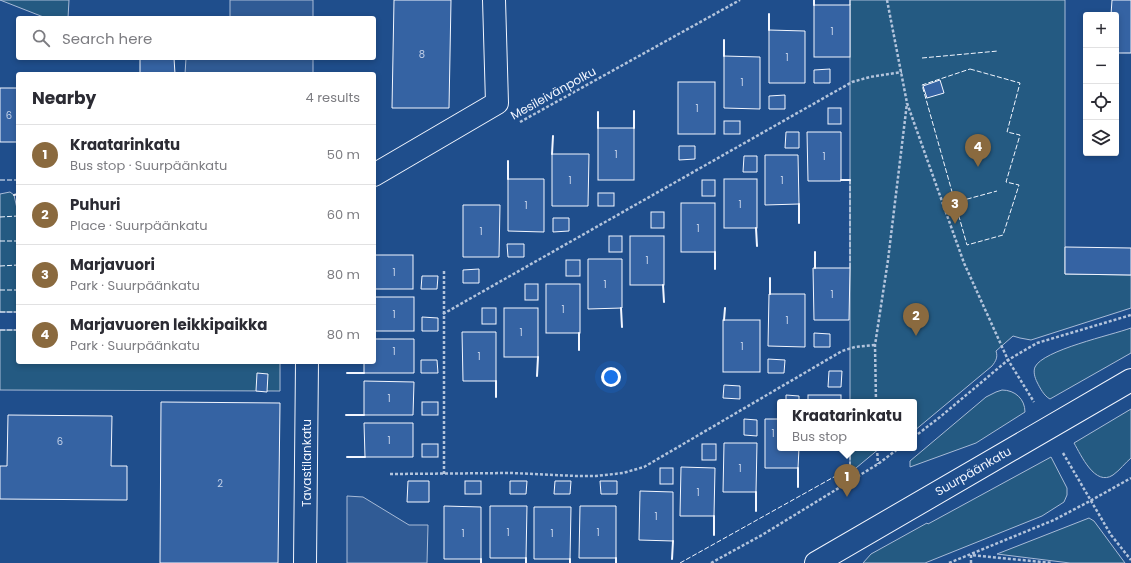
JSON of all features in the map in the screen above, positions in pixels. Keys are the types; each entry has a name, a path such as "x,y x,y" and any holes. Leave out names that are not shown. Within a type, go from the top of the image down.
{"street":[{"path":"376,174 497,103 494,0"},
{"name":"Tavastilankatu","path":"305,563 307,364"},
{"name":"Suurpäänkatu","path":"826,560 1131,380"}],"path":[{"name":"Mesileivänpolku","path":"519,122 740,0"},
{"path":"887,0 907,103 964,263 1008,360 1036,406"},
{"path":"443,314 852,82 902,72"},
{"path":"876,399 875,345 888,260 907,103"},
{"path":"444,269 444,474"},
{"path":"917,435 1008,360 1037,343 1131,315"},
{"path":"390,474 512,473 596,476 623,473 644,467 842,351 855,347 875,345"},
{"path":"1061,448 1090,501 1111,535 1131,560"},
{"path":"878,451 878,464"},
{"path":"711,563 762,535 878,464 895,451"},
{"path":"949,563 972,555 1054,520 1131,478"},
{"path":"971,563 972,555"},
{"path":"972,555 1052,563"}],"shaded area":[{"path":"0,0 69,0 68,16 41,16"},
{"path":"230,0 313,0 313,16 230,16"},
{"path":"850,0 1065,0 1065,274 1131,275 1131,308 1031,340 1013,336 996,351 996,359 992,366 917,428 917,399 850,399"},
{"path":"186,60 313,60 313,72 185,72"},
{"path":"10,192 14,195 16,204 16,312 0,312 0,194"},
{"path":"1131,328 1131,353 1050,399 1044,394 1034,373 1035,367 1041,361 1064,349"},
{"path":"0,330 16,330 16,364 280,364 280,391 0,390"},
{"path":"1002,390 1007,390 1018,396 1025,407 1025,412 976,443 910,467 910,461 986,397"},
{"path":"1131,409 1131,458 1113,475 1106,478 1100,477 1089,468 1074,443"},
{"path":"850,451 876,451 850,473"},
{"path":"1051,457 1067,488 1067,495 1064,502 1042,516 925,563 863,563 871,554"},
{"path":"347,496 363,497 409,525 428,525 427,563 347,563"},
{"path":"1089,518 1094,521 1125,563 1070,563 997,554"}],"building":[{"path":"394,0 451,0 449,108 392,108"},
{"path":"1112,0 1131,0 1131,53 1119,53 1119,12 1111,12"},
{"path":"814,5 850,5 850,57 814,57"},
{"path":"769,30 805,31 805,83 769,83"},
{"path":"724,56 760,57 760,109 724,108"},
{"path":"140,60 174,60 175,72 140,72"},
{"path":"830,69 830,83 814,83 814,70"},
{"path":"940,80 944,93 927,98 923,86"},
{"path":"678,82 715,82 715,134 678,134"},
{"path":"0,88 16,88 16,142 0,142"},
{"path":"785,95 785,109 769,109 769,96"},
{"path":"828,108 841,108 841,124 828,124"},
{"path":"724,121 740,121 740,134 724,134"},
{"path":"598,128 634,128 634,180 598,180"},
{"path":"786,132 799,132 799,148 785,148"},
{"path":"807,132 841,132 841,181 808,181"},
{"path":"679,146 695,146 695,159 679,160"},
{"path":"552,154 589,154 588,206 552,206"},
{"path":"765,155 798,155 799,204 765,205"},
{"path":"744,156 757,156 757,172 743,172"},
{"path":"508,179 544,179 544,232 508,231"},
{"path":"724,179 757,179 757,228 724,228"},
{"path":"702,180 715,180 715,196 702,196"},
{"path":"598,193 614,193 614,206 598,206"},
{"path":"681,203 715,203 715,252 681,252"},
{"path":"463,205 500,205 499,257 463,257"},
{"path":"651,212 664,212 664,228 651,228"},
{"path":"553,218 569,218 569,231 553,232"},
{"path":"609,236 622,236 622,252 609,252"},
{"path":"630,236 664,236 664,285 630,285"},
{"path":"507,244 524,244 524,257 508,257"},
{"path":"1065,247 1131,248 1131,275 1065,274"},
{"path":"376,255 413,255 413,289 376,289"},
{"path":"588,259 622,259 622,308 588,309"},
{"path":"566,260 580,260 580,276 566,276"},
{"path":"813,268 850,268 849,320 814,320"},
{"path":"479,269 479,283 463,283 463,270"},
{"path":"422,276 438,276 437,289 421,289"},
{"path":"525,284 538,284 538,300 525,300"},
{"path":"546,284 580,284 580,333 546,333"},
{"path":"769,294 805,294 805,347 768,346"},
{"path":"376,297 414,297 414,331 376,331"},
{"path":"482,308 496,308 496,324 482,324"},
{"path":"504,308 538,308 538,357 504,357"},
{"path":"422,317 438,318 438,331 422,331"},
{"path":"723,320 760,320 760,372 723,372"},
{"path":"462,332 496,332 496,381 463,381"},
{"path":"814,333 830,334 830,347 814,347"},
{"path":"376,339 414,339 414,373 364,373 364,364 376,364"},
{"path":"768,359 785,360 784,373 768,373"},
{"path":"421,360 437,360 438,373 421,373"},
{"path":"829,371 842,371 841,387 828,387"},
{"path":"257,373 268,374 267,392 256,391"},
{"path":"364,381 414,382 413,415 364,415"},
{"path":"724,385 740,386 740,399 723,398"},
{"path":"786,395 799,396 799,399 786,399"},
{"path":"808,395 841,395 841,399 808,399"},
{"path":"161,402 280,403 278,563 160,563"},
{"path":"422,402 438,402 438,415 422,415"},
{"path":"8,415 112,416 111,466 127,466 127,500 0,499 0,466 7,466"},
{"path":"744,419 757,420 757,436 744,435"},
{"path":"765,419 777,419 777,451 799,451 798,468 765,468"},
{"path":"364,423 413,423 413,457 365,457"},
{"path":"724,443 757,443 756,492 723,492"},
{"path":"422,444 438,444 438,457 422,457"},
{"path":"702,444 716,444 716,460 702,460"},
{"path":"681,467 715,468 714,516 680,516"},
{"path":"660,468 673,468 673,484 660,484"},
{"path":"408,481 429,481 429,502 407,502"},
{"path":"465,481 481,481 481,494 465,494"},
{"path":"510,481 527,481 526,494 510,494"},
{"path":"555,481 571,481 570,494 554,494"},
{"path":"600,481 617,481 617,494 601,494"},
{"path":"640,491 673,492 673,541 639,540"},
{"path":"444,506 481,507 481,559 444,559"},
{"path":"490,506 527,506 526,558 490,558"},
{"path":"580,506 616,506 616,558 579,558"},
{"path":"534,507 571,507 570,559 534,559"}],"fence":[{"path":"850,0 850,5"},
{"path":"922,58 998,51"},
{"path":"970,69 1020,83 1007,132 1020,135 1006,182 1019,185 1003,235 967,245 922,85 970,69"},
{"path":"0,180 16,180"},
{"path":"850,180 850,268"},
{"path":"960,201 997,191"},
{"path":"0,217 16,216"},
{"path":"0,241 16,241"},
{"path":"0,266 16,265"},
{"path":"0,290 16,290"},
{"path":"0,312 16,312"},
{"path":"0,330 16,330"},
{"path":"680,563 850,468 850,451"}],"wall":[{"path":"814,0 814,5"},
{"path":"769,14 769,30"},
{"path":"724,40 724,56"},
{"path":"634,111 634,128"},
{"path":"598,112 598,128"},
{"path":"552,154 553,136"},
{"path":"508,161 508,179"},
{"path":"841,180 850,180"},
{"path":"799,204 799,223"},
{"path":"756,228 757,246"},
{"path":"715,252 715,269"},
{"path":"815,252 815,268"},
{"path":"770,278 770,294"},
{"path":"663,285 664,302"},
{"path":"621,308 622,327"},
{"path":"724,320 725,308"},
{"path":"579,333 579,350"},
{"path":"537,376 538,357"},
{"path":"347,373 364,373"},
{"path":"496,381 496,397"},
{"path":"346,415 364,415"},
{"path":"347,457 365,457"},
{"path":"798,468 798,487"},
{"path":"756,492 756,511"},
{"path":"714,516 714,535"},
{"path":"672,559 673,541"},
{"path":"526,558 526,563"},
{"path":"616,558 616,563"}],"place":[{"name":"Marjavuoren leikkipaikka","path":"978,167"},
{"name":"Marjavuori","path":"955,224"},
{"name":"Puhuri","path":"916,336"},
{"name":"Kraatarinkatu","path":"847,497"}]}
